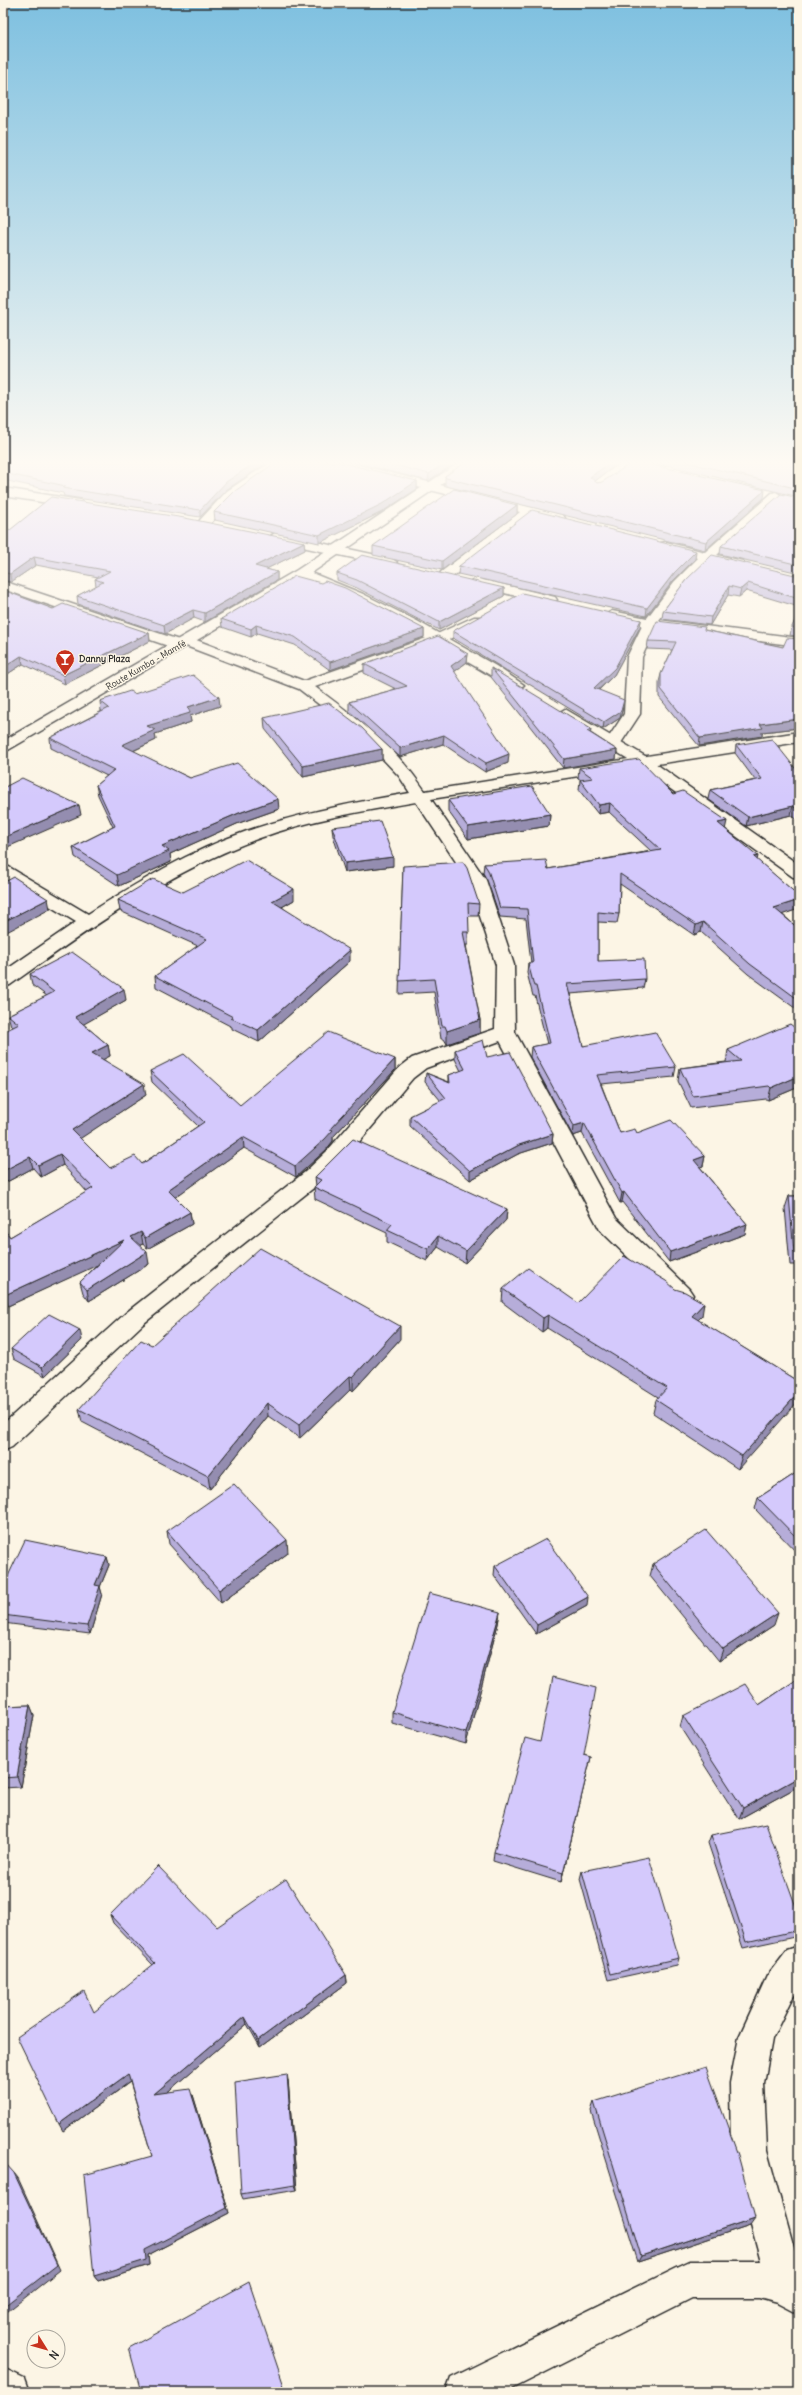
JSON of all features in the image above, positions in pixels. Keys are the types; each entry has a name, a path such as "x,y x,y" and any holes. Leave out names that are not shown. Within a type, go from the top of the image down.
{"main road":[{"name":"Route Kumba - Mamfé","path":"3,748 301,574"},
{"path":"304,574 351,592 440,638 527,691"},
{"path":"440,574 565,604"},
{"path":"613,743 631,718 633,710 632,683 636,652 649,623 681,582 690,574"},
{"path":"3,585 183,643 304,686 369,735 405,773 419,797 448,836 477,880 505,965 505,1032 608,1224 681,1295"},
{"path":"503,605 520,593"},
{"path":"596,611 649,623 799,642"},
{"path":"304,686 440,638 491,613"},
{"path":"553,707 639,759 799,873"},
{"path":"3,981 88,922 165,874 225,846 289,824 419,797 639,759 799,736"},
{"path":"3,871 88,922"},
{"path":"3,1440 135,1318 313,1177 335,1156 406,1073 419,1064 505,1032"},
{"path":"793,2291 749,2151 747,2083 756,2037 779,1988 799,1962"},
{"path":"465,2392 690,2280 759,2279 793,2291"},
{"path":"3,2387 10,2392"}],"building":[{"path":"105,574 274,574 205,613 193,610 164,625 77,596 103,582 95,579"},
{"path":"339,574 443,574 504,588 439,622 357,580"},
{"path":"494,574 673,574 647,608"},
{"path":"692,574 790,574 799,576 799,599 748,583 741,589 729,586 711,617 663,611 686,580"},
{"path":"295,576 321,583 325,581 345,588 424,629 330,662 295,637 256,625 251,629 221,619"},
{"path":"3,590 53,609 63,604 149,633 63,675 21,656 3,668"},
{"path":"522,593 641,620 615,668 594,688 624,700 621,711 604,722 453,631"},
{"path":"799,611 799,628 792,627"},
{"path":"657,621 705,627 704,630 783,647 787,638 799,639 799,719 760,724 763,728 700,738 661,689 661,674 676,642 648,641"},
{"path":"438,636 468,654 451,666 509,754 486,763 444,735 400,748 349,702 407,686 364,664"},
{"path":"491,668 591,729 587,731 617,750 564,759"},
{"path":"193,675 219,697 188,707 190,713 147,726 155,730 122,745 190,778 237,763 278,799 239,813 162,846 169,851 117,875 73,847 115,826 96,785 114,770 50,738 109,708 100,701 130,691 134,694"},
{"path":"329,703 362,728 382,749 303,766 264,718"},
{"path":"772,739 799,773 799,811 793,806 748,817 710,790 762,779 736,745"},
{"path":"639,759 673,794 683,791 727,821 718,823 758,856 754,857 799,896 799,900 774,908 799,929 799,1000 750,964 703,922 696,925 620,874 619,914 598,912 598,961 644,959 645,979 567,984 583,1046 655,1032 676,1067 597,1075 620,1133 635,1129 637,1133 671,1120 705,1156 694,1160 747,1224 670,1252 624,1192 622,1193 584,1123 574,1126 531,1047 550,1043 536,986 534,986 528,963 533,963 527,909 500,908 488,870 484,864 546,860 548,869 661,850 610,803 599,805 580,780 593,778 579,768"},
{"path":"22,778 79,805 3,838 3,788"},
{"path":"532,786 550,814 468,827 448,800"},
{"path":"380,821 393,857 345,863 332,827"},
{"path":"246,860 294,889 272,901 350,950 258,1030 231,1018 233,1017 155,976 207,939 118,900 153,879 183,892"},
{"path":"463,862 467,868 479,904 468,903 469,932 463,932 480,1020 447,1031 445,1026 442,1026 434,979 399,981 403,866"},
{"path":"14,877 48,899 3,922 3,883"},
{"path":"72,952 124,989 75,1017 108,1045 92,1053 144,1084 72,1130 110,1168 135,1156 142,1164 204,1122 150,1071 184,1054 240,1105 328,1032 395,1059 330,1129 333,1130 325,1139 295,1166 243,1137 168,1190 190,1212 145,1238 141,1232 131,1237 147,1252 87,1290 80,1282 124,1240 5,1295 3,1292 3,1228 10,1237 93,1188 60,1154 38,1165 30,1157 3,1171 3,1032 19,1024 8,1015 54,992 30,974"},
{"path":"790,1024 799,1031 799,1076 771,1088 769,1086 693,1096 680,1068 741,1061 728,1050"},
{"path":"483,1040 487,1057 510,1052 553,1134 519,1145 470,1171 410,1116 446,1098 426,1073 450,1083 449,1075 465,1069 455,1050"},
{"path":"353,1139 507,1209 466,1251 438,1236 428,1249 387,1230 392,1224 314,1187 321,1180 315,1177"},
{"path":"789,1196 799,1196 799,1253 794,1252"},
{"path":"260,1248 400,1326 353,1377 350,1376 299,1425 267,1403 208,1476 79,1409 141,1340 152,1345"},
{"path":"624,1256 666,1281 675,1289 685,1292 704,1303 692,1316 799,1382 799,1392 742,1456 656,1400 667,1388 548,1315 543,1318 503,1289 528,1268 578,1303"},
{"path":"49,1314 80,1330 42,1367 11,1349"},
{"path":"799,1471 799,1540 758,1498"},
{"path":"234,1484 287,1540 219,1590 167,1531"},
{"path":"706,1530 778,1613 723,1649 653,1564"},
{"path":"546,1539 588,1597 537,1625 495,1566"},
{"path":"25,1540 107,1557 95,1585 100,1586 87,1626 3,1615 3,1591 9,1574"},
{"path":"429,1593 500,1612 466,1733 392,1712"},
{"path":"553,1677 596,1688 584,1755 591,1757 563,1873 494,1852 525,1738 540,1742"},
{"path":"799,1678 799,1777 743,1808 683,1716 745,1684 759,1705"},
{"path":"30,1705 17,1777 3,1778 3,1706"},
{"path":"766,1824 799,1915 799,1930 746,1942 711,1835"},
{"path":"649,1857 679,1958 610,1974 582,1871"},
{"path":"158,1866 217,1927 286,1879 346,1975 258,2040 245,2017 154,2094 190,2089 227,2208 145,2250 146,2260 94,2276 84,2175 152,2156 128,2074 59,2124 17,2037 84,1991 94,2012 155,1963 110,1915"},
{"path":"706,2067 738,2155 755,2218 641,2256 594,2102"},
{"path":"287,2074 295,2185 241,2194 235,2082"},
{"path":"5,2163 14,2173 57,2265 3,2307 3,2165"},
{"path":"249,2282 286,2392 141,2392 129,2348"}],"place":[{"name":"Danny Plaza","path":"65,676"}]}
